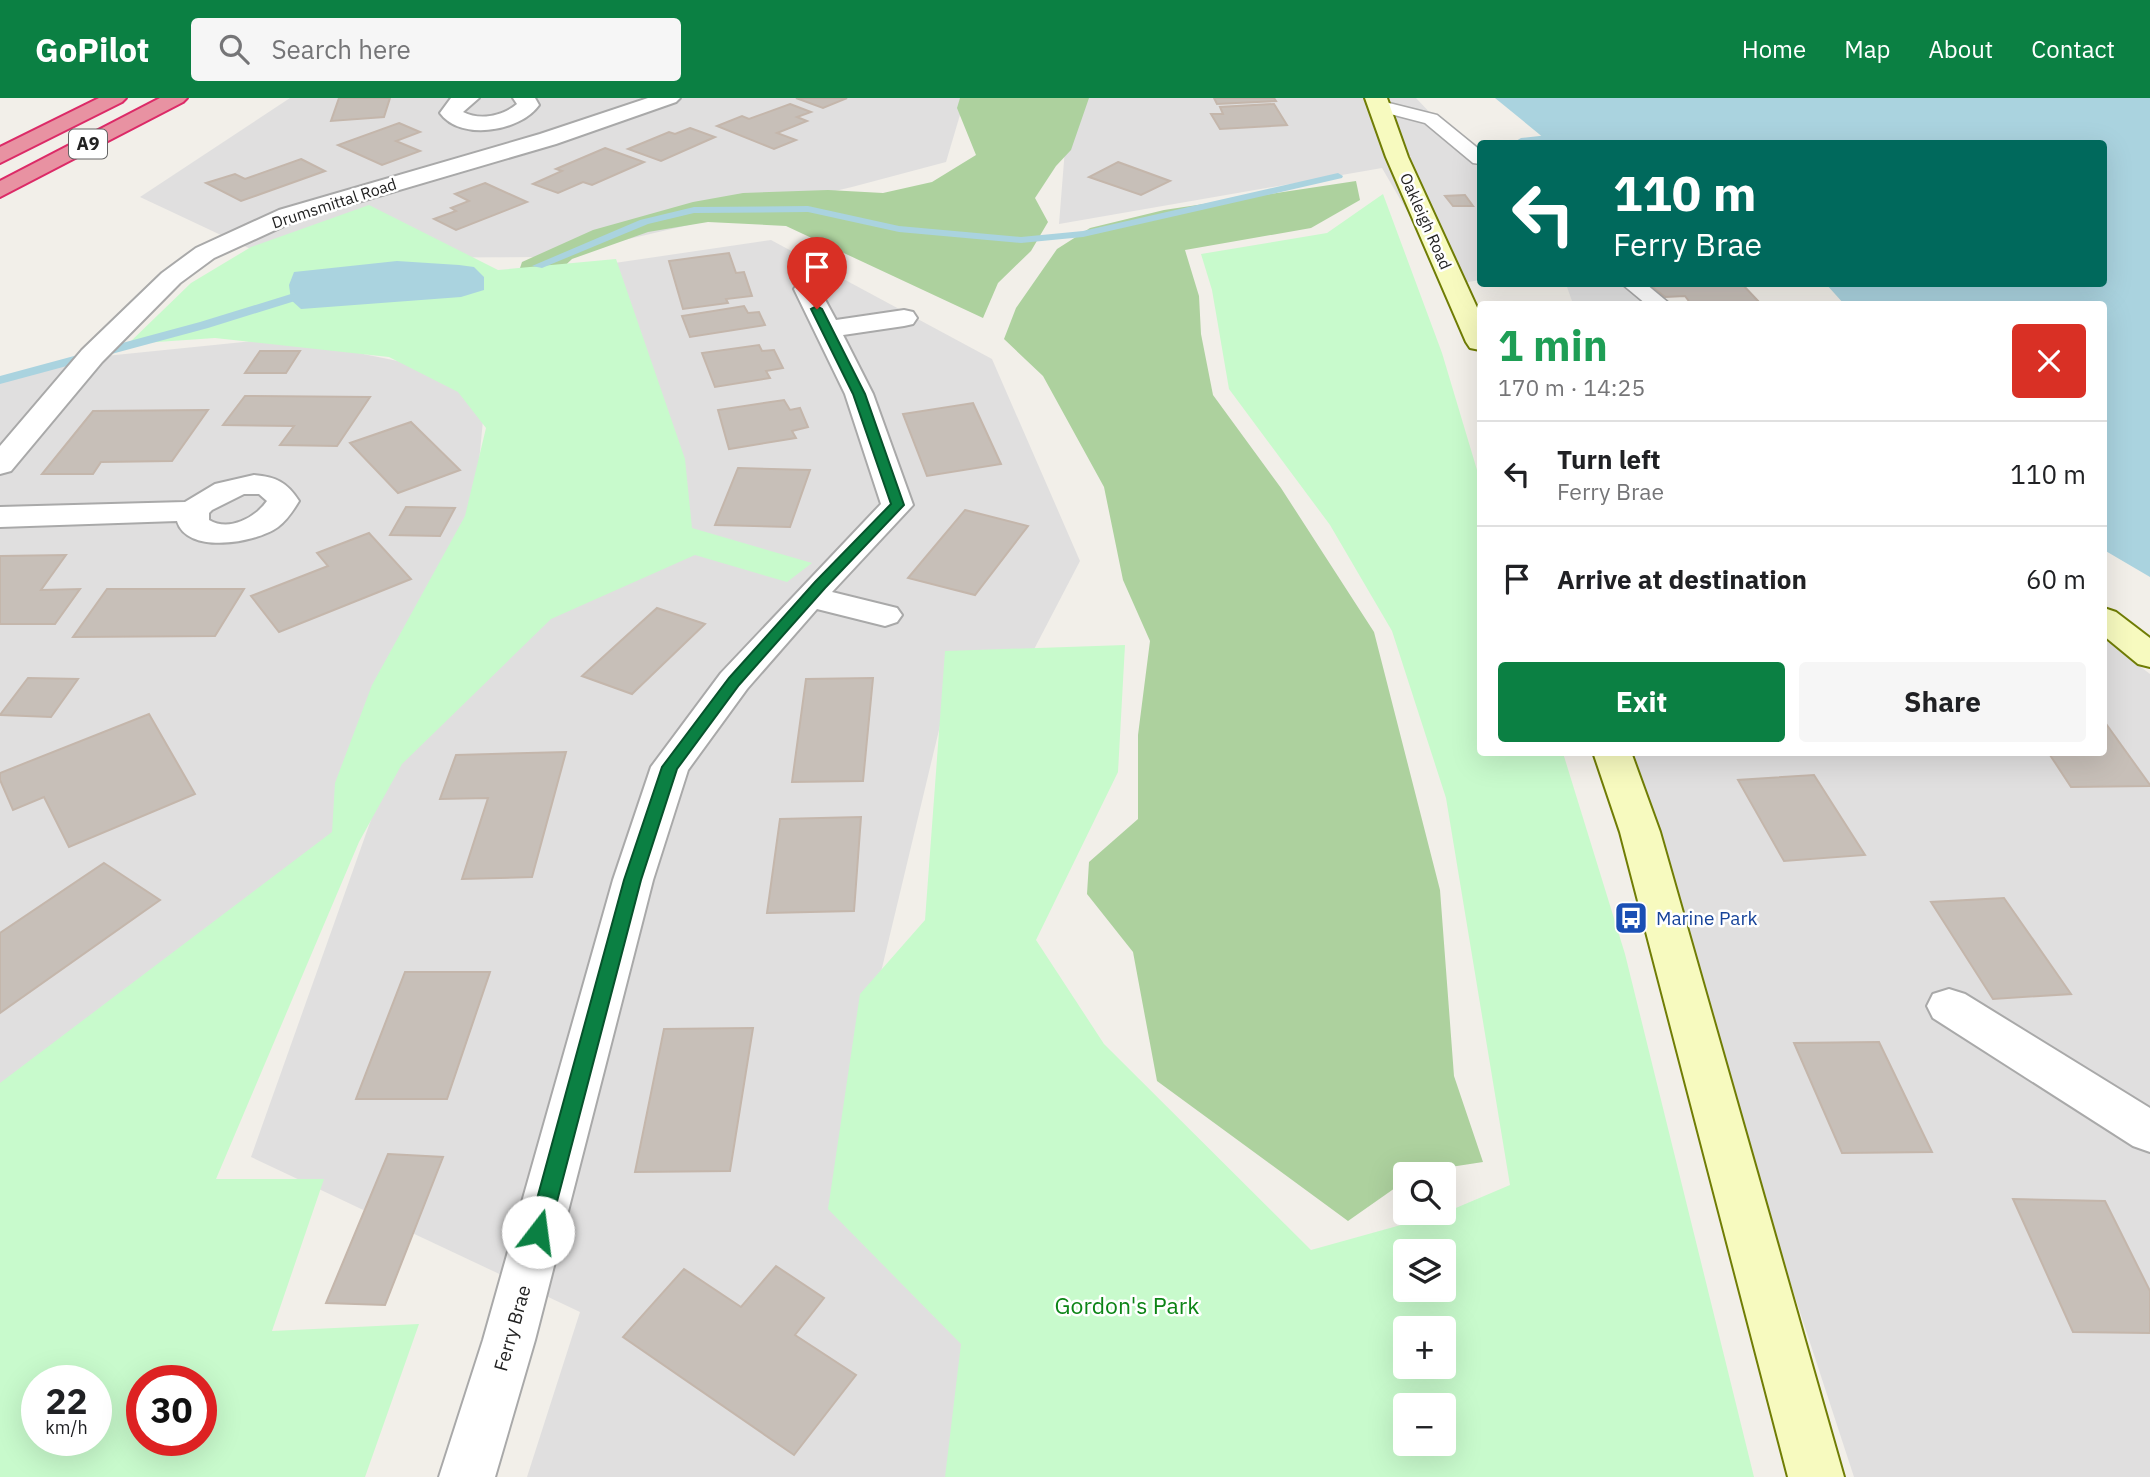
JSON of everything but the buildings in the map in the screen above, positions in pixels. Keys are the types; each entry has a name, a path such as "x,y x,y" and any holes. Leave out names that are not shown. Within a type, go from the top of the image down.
{"highway":[{"name":"A9","path":"0,156 115,98"},
{"name":"A9","path":"0,190 176,98"}],"street":[{"path":"468,98 452,107 451,113 454,117 482,122 511,117 525,110 528,105 524,98"},
{"name":"Drumsmittal Road","path":"0,465 92,356 171,278 205,253 288,215 548,139 669,98"},
{"name":"Oakleigh Road","path":"1379,102 1397,157 1477,335"},
{"path":"511,117 548,139"},
{"name":"Ferry Brae","path":"467,1477 509,1340 633,880 670,767 734,681 897,505 859,394 807,289"},
{"path":"826,329 904,318"},
{"path":"0,517 193,511"},
{"path":"809,597 886,615"},
{"path":"2107,621 2150,656"},
{"path":"1613,756 1640,832 1816,1477"},
{"path":"1949,1006 2150,1132"}],"lane":[{"path":"1379,102 1431,118 1477,156"},
{"path":"1637,287 1655,301"}],"shaded area":[{"path":"290,98 965,98 946,162 852,187 551,257 270,258 140,197"},
{"path":"1072,98 1416,98 1435,118 1477,149 1477,280 1450,285 1382,168 1059,224"},
{"path":"771,240 992,359 1080,561 1030,657 956,659 876,993 977,1359 953,1477 527,1477 580,1312 251,1157 394,755 601,265"},
{"path":"1567,287 1637,287 1655,301 1572,301"},
{"path":"284,338 487,379 472,534 346,822 0,1088 0,383 66,360"},
{"path":"2107,641 2150,674 2150,1477 1854,1477 1618,756 2107,756"}],"green space":[{"path":"960,98 1089,98 1071,150 1056,166 1035,198 1048,222 1031,251 998,283 983,318 786,226 708,222 648,232 572,259 552,278 487,367 522,262 593,230 693,202 743,193 828,190 883,193 932,182 976,155 957,108"},
{"path":"1356,181 1360,200 1311,228 1185,250 1199,296 1201,334 1213,395 1281,488 1374,632 1440,890 1454,1076 1483,1162 1456,1166 1456,1162 1393,1162 1393,1189 1348,1221 1157,1081 1133,952 1087,894 1089,862 1138,819 1138,735 1150,641 1123,580 1104,487 1043,376 1004,339 1016,308 1057,249 1090,228 1164,210"},
{"name":"Gordon's Park","path":"1383,194 1442,353 1477,470 1477,756 1564,756 1625,954 1754,1477 945,1477 961,1344 828,1209 860,994 925,920 945,651 1125,645 1118,772 1036,940 1104,1044 1311,1250 1401,1225 1456,1225 1456,1208 1510,1185 1446,798 1392,631 1330,525 1229,389 1212,290 1201,254 1327,233"},
{"path":"369,205 498,270 616,259 685,459 692,528 812,563 787,582 695,555 551,619 402,764 359,842 216,1179 324,1179 272,1331 419,1324 365,1477 0,1477 0,1083 332,832 335,783 372,685 465,516 486,428 458,392 389,357 215,338 128,344 191,283 251,247"}],"water":[{"path":"1495,98 2150,98 2150,577 2107,552 2107,301 1841,301 1829,287 2107,287 2107,140 1546,140"},
{"path":"397,261 474,267 484,277 484,290 461,297 301,309 291,300 289,285 294,272"}],"waterway":[{"path":"1530,140 1566,136"},
{"path":"538,266 644,222 694,210 808,209 899,229 1021,240 1083,234 1338,176"},
{"path":"0,380 204,325 291,298"}],"place":[{"name":"Marine Park","path":"1631,918"}],"route":[{"path":"538,1232 633,880 670,767 734,681 820,585 897,505 859,394 817,309"}]}
